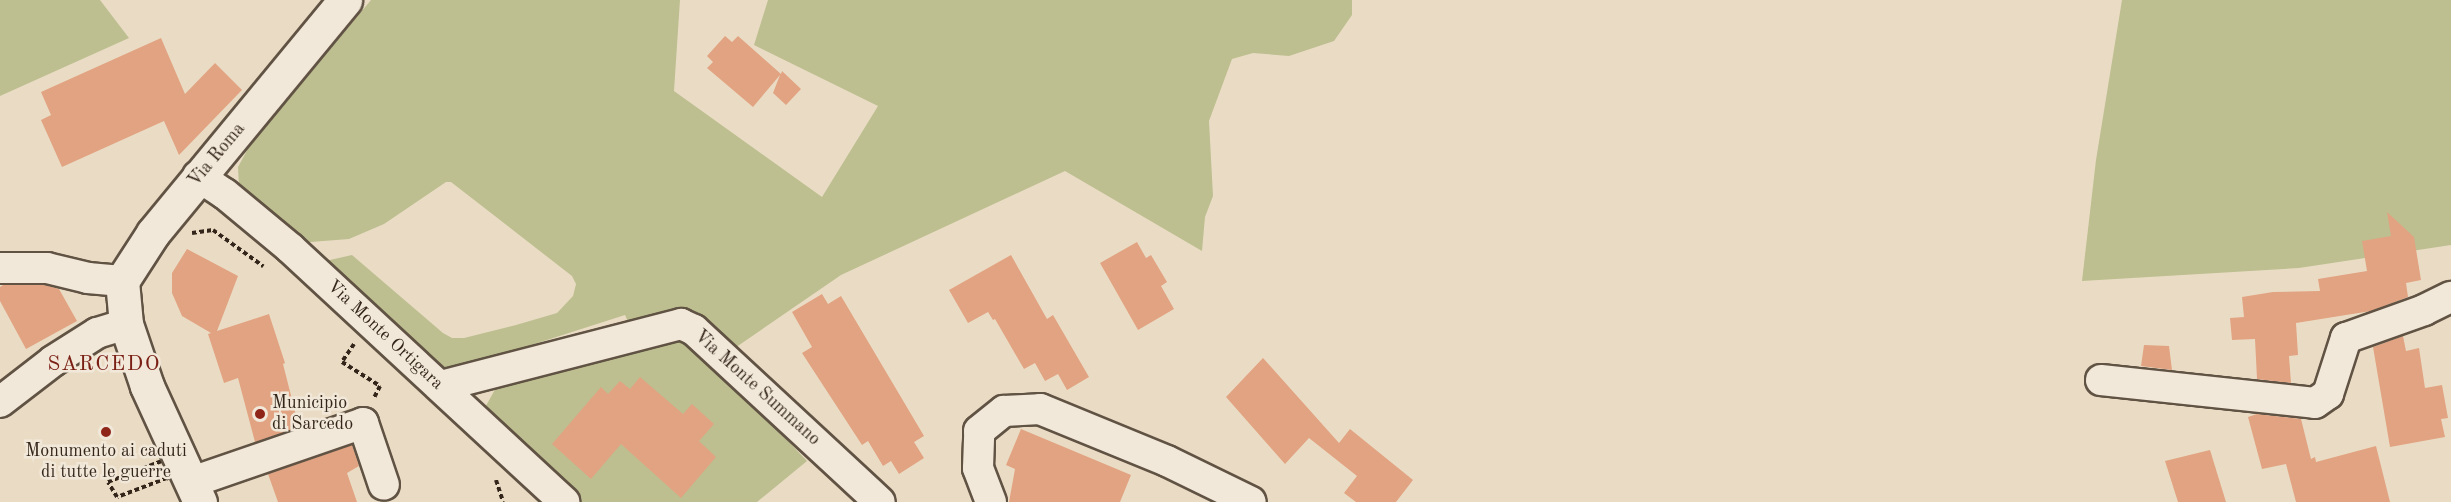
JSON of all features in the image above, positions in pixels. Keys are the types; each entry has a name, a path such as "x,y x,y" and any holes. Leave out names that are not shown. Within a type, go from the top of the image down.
{"street":[{"name":"Via Roma","path":"122,281 153,233 198,176 345,0"},
{"name":"Via Monte Ortigara","path":"198,176 225,194 290,248 564,502"},
{"path":"0,268 47,268 122,281 126,324 147,386 196,492 363,423 384,485"},
{"path":"2101,380 2315,404 2328,394 2346,338 2424,310 2451,297"},
{"path":"0,402 52,361 97,333 126,324"},
{"name":"Via Monte Summano","path":"441,386 681,324 694,330 880,502"},
{"path":"991,502 978,468 979,431 1004,411 1040,409 1167,461 1251,502"}],"path":[{"path":"213,230 247,253"},
{"path":"356,341 342,362 380,386 363,423"},
{"path":"167,455 176,482 167,478 117,497 108,482 162,461 167,455"}],"green space":[{"path":"0,0 100,0 129,38 0,96"},
{"path":"371,0 680,0 674,91 822,197 878,106 754,45 768,0 1352,0 1352,15 1334,41 1289,56 1253,53 1232,59 1209,121 1213,196 1205,217 1202,251 1065,171 841,275 713,363 807,461 757,502 565,502 477,422 503,375 637,342 625,315 463,367 446,369 432,365 321,262 352,255 443,333 452,338 464,338 557,313 573,296 576,284 572,276 451,182 446,182 384,224 349,239 298,243 239,187 238,167 250,145"},
{"path":"2122,0 2451,0 2451,245 2299,268 2082,281 2096,160"}],"building":[{"path":"725,36 732,42 738,36 801,89 786,105 773,93 780,75 753,107 707,68 713,62 707,56"},
{"path":"161,38 185,94 215,63 242,90 179,155 164,121 62,167 41,120 51,115 41,92"},
{"path":"2387,212 2414,237 2421,280 2406,283 2408,297 2371,311 2296,323 2298,355 2289,356 2291,383 2257,379 2255,339 2232,340 2230,318 2244,317 2242,297 2273,292 2320,291 2318,279 2367,271 2362,241 2391,236"},
{"path":"1137,242 1146,258 1151,255 1167,282 1161,286 1174,309 1138,330 1100,263"},
{"path":"187,249 238,276 217,331 269,314 285,363 283,364 299,427 255,442 238,378 224,383 208,334 211,333 182,316 172,293 172,273"},
{"path":"1011,255 1047,319 1053,315 1089,377 1067,390 1058,374 1045,381 1035,363 1024,369 995,319 993,320 988,312 968,323 949,290"},
{"path":"3,285 45,285 59,289 77,321 26,349 0,301 0,287"},
{"path":"822,294 828,304 841,296 924,436 914,442 924,458 899,474 891,461 883,466 868,441 862,445 802,353 812,347 792,312"},
{"path":"2403,336 2406,351 2419,348 2425,388 2442,385 2448,418 2441,419 2445,437 2390,447 2373,347"},
{"path":"2144,345 2169,346 2172,370 2141,366"},
{"path":"1263,358 1339,443 1350,429 1413,480 1396,502 1356,502 1344,493 1357,476 1309,438 1285,464 1226,397"},
{"path":"640,377 683,414 692,404 714,424 699,441 716,457 681,498 621,444 591,479 552,444 601,387 608,394 620,381 630,389"},
{"path":"2257,414 2301,419 2311,459 2315,457 2316,462 2376,446 2390,502 2296,502 2286,464 2262,469 2248,417"},
{"path":"1021,429 1131,475 1120,502 1009,502 1015,469 1006,465"},
{"path":"352,445 359,466 347,473 357,502 278,502 268,474"},
{"path":"2210,450 2226,502 2178,502 2165,461"}],"place":[{"name":"Municipio di Sarcedo","path":"260,414"},
{"name":"Monumento ai caduti di tutte le guerre","path":"106,432"}],"district":[{"name":"SARCEDO","path":"104,365"}]}
